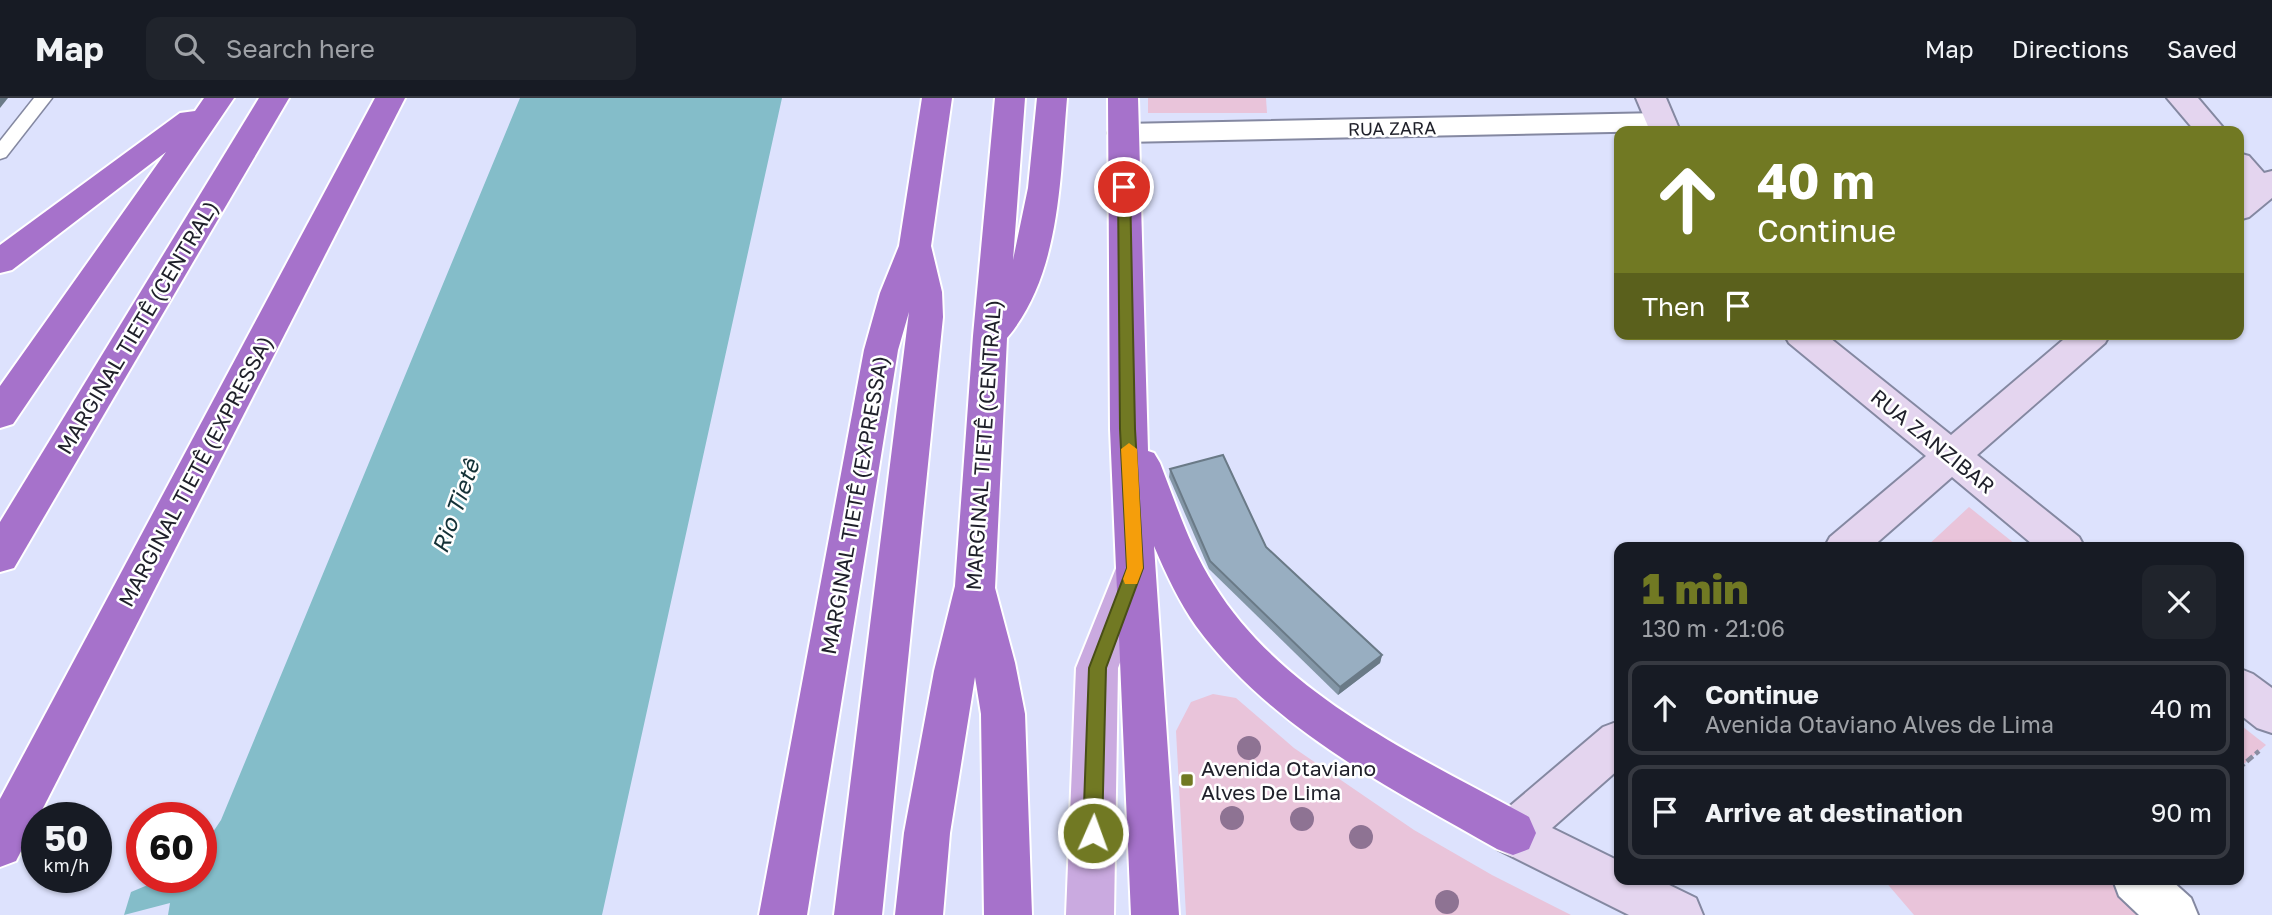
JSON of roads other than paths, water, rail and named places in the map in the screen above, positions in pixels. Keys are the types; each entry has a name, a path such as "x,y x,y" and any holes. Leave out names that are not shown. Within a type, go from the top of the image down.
{"highway":[{"path":"0,262 217,98"},
{"path":"0,414 217,98"},
{"name":"MARGINAL TIETÊ (CENTRAL)","path":"0,556 274,98"},
{"name":"MARGINAL TIETÊ (EXPRESSA)","path":"0,845 390,98"},
{"name":"MARGINAL TIETÊ (EXPRESSA)","path":"783,915 881,351 897,293 915,246 937,98"},
{"name":"MARGINAL TIETÊ (CENTRAL)","path":"919,915 929,820 955,671 975,586 990,336 1010,98"},
{"path":"990,336 1008,314 1020,290 1029,260 1052,98"},
{"path":"1123,98 1128,429 1155,915"},
{"path":"858,915 926,317 925,292 915,246"},
{"path":"1128,429 1159,510 1189,576 1209,612 1247,656 1293,698 1359,746 1513,833"},
{"path":"975,586 994,663 1003,714 1008,915"}],"main road":[{"path":"1090,915 1097,668 1135,568"}],"street":[{"path":"1277,98 1281,131"},
{"path":"2182,98 2207,126"},
{"name":"RUA ZARA","path":"1123,133 1281,131 1659,117"},
{"path":"2244,168 2267,186 2244,205"},
{"name":"RUA ZANZIBAR","path":"1808,340 2059,542"},
{"path":"1851,542 2086,340"},
{"path":"2244,695 2269,730"},
{"path":"1614,745 1513,833 1614,883"},
{"path":"1618,885 1679,915"},
{"path":"2141,885 2174,915"}],"lane":[{"path":"0,153 43,98"}],"water":[{"name":"Rio Tietê","path":"520,98 782,98 602,915 168,915 170,903 124,915 131,893 217,893 217,826"}],"place":[{"name":"Avenida Otaviano Alves De Lima","path":"1187,780"}]}
